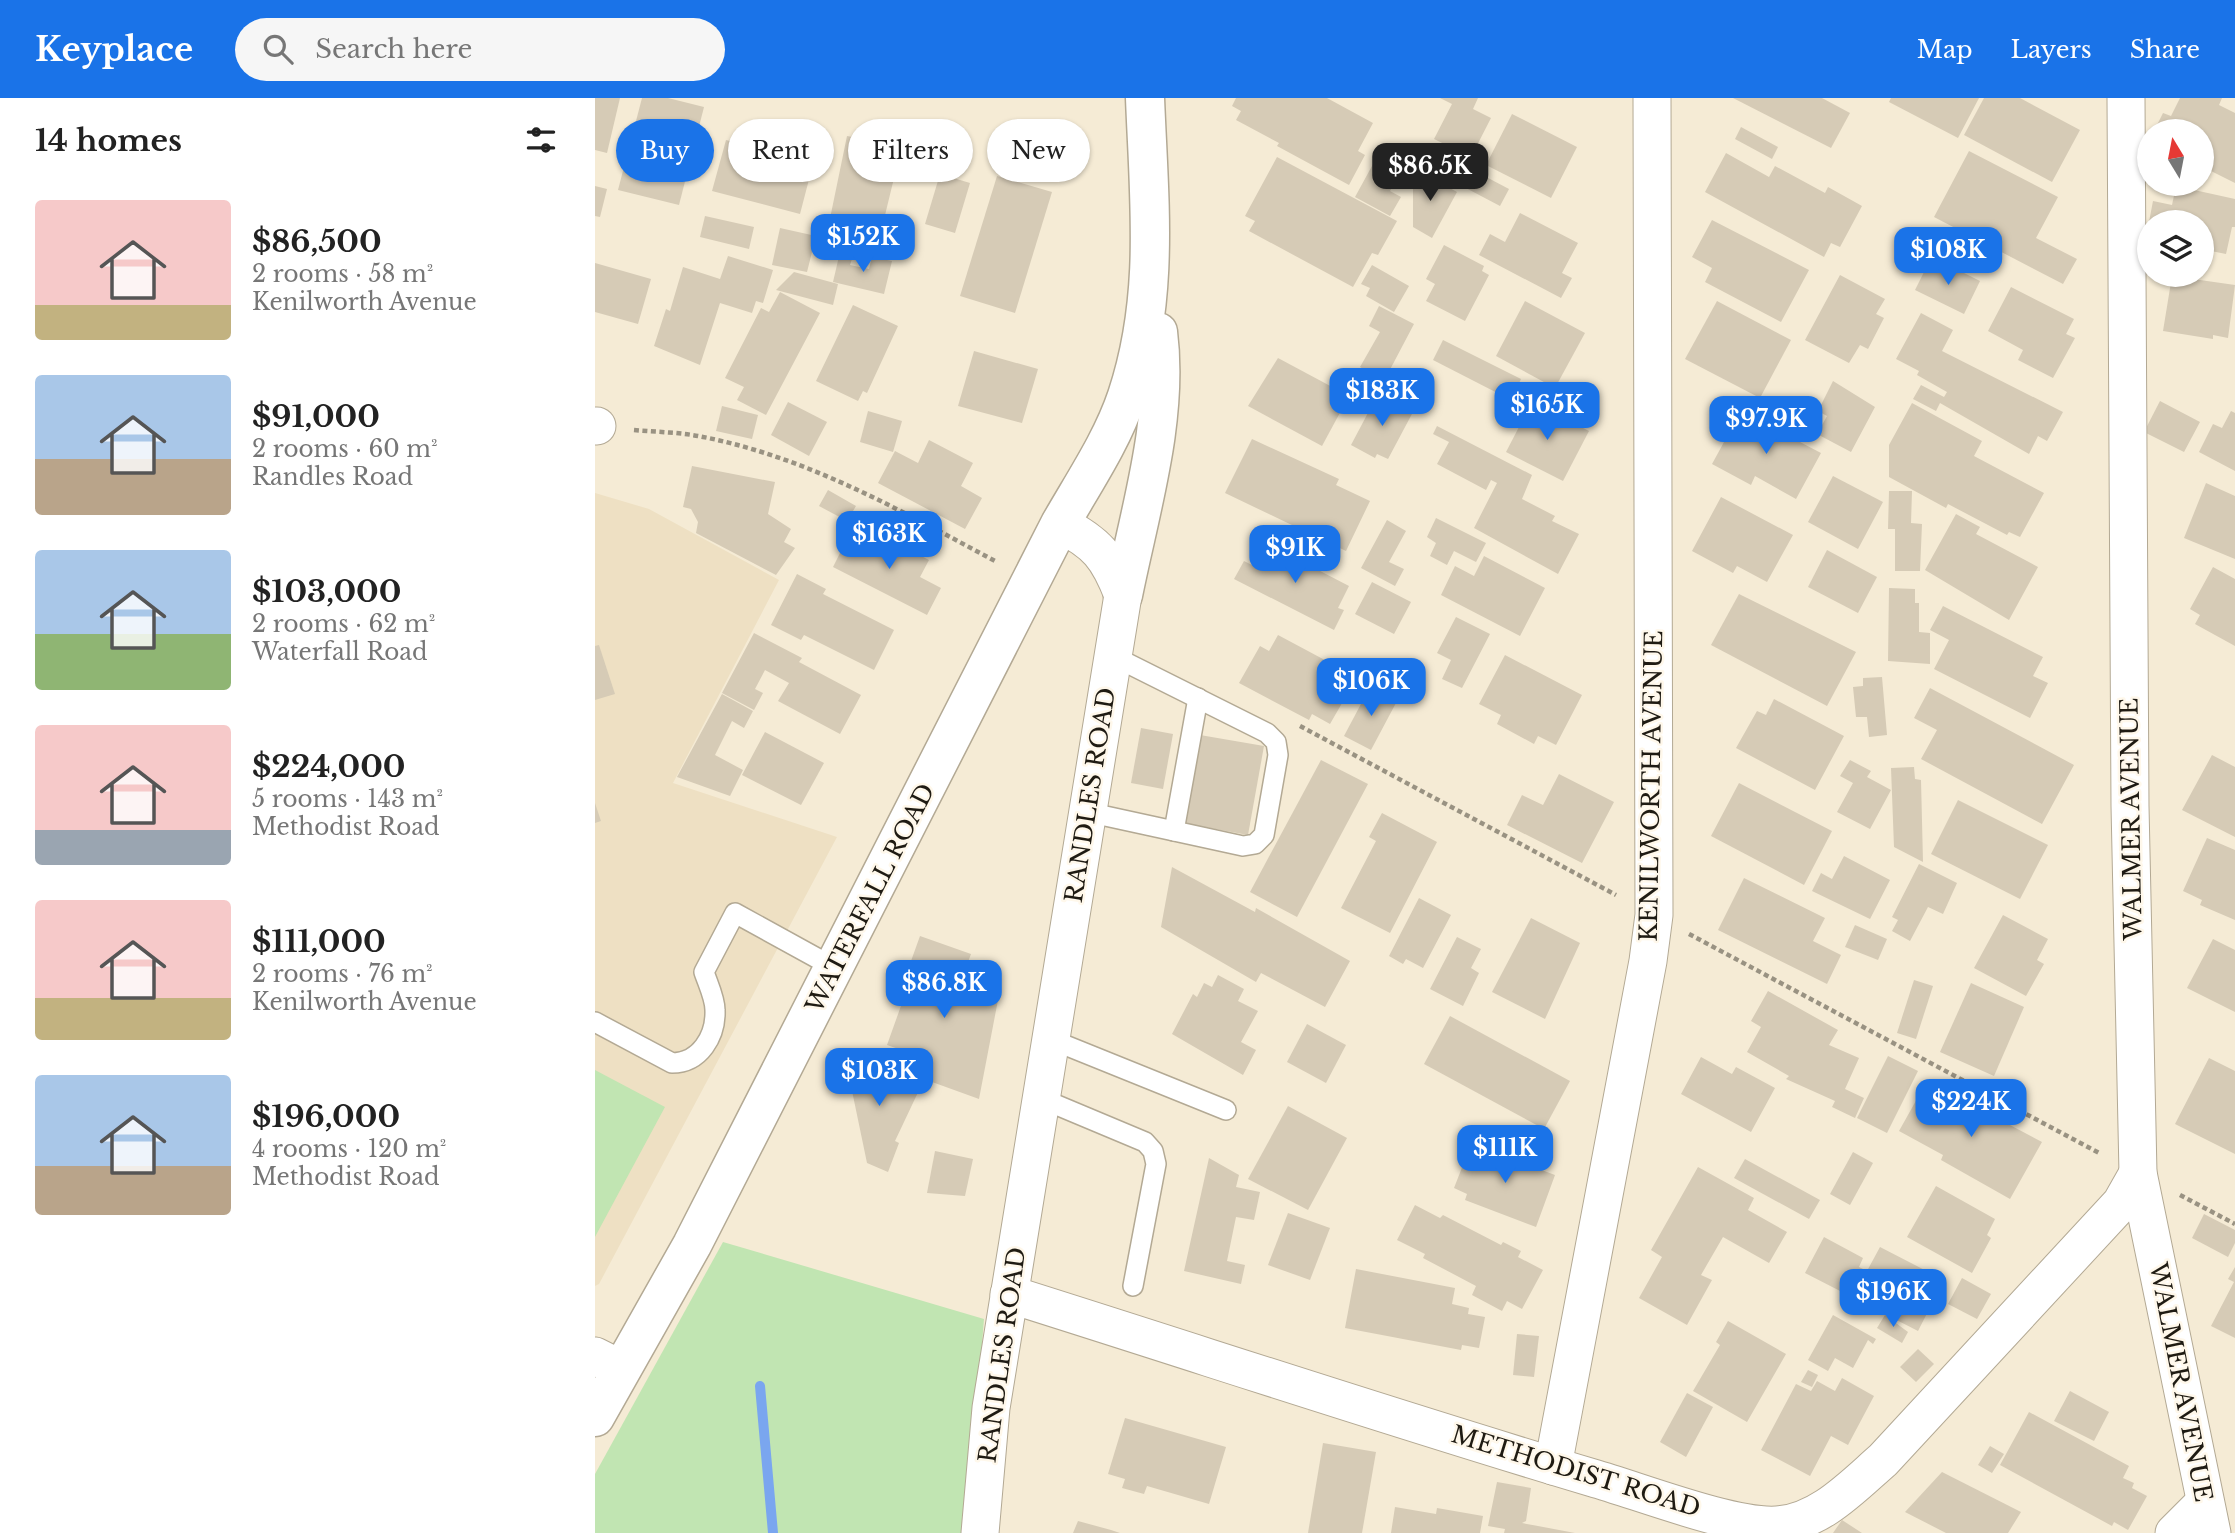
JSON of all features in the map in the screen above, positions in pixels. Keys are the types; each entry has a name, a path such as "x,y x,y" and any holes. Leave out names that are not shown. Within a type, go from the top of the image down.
{"street":[{"path":"1123,595 1154,442 1159,400 1159,345 1151,281 1145,98"},
{"name":"KENILWORTH AVENUE","path":"1553,1466 1648,961 1654,915 1652,98"},
{"name":"WALMER AVENUE","path":"2126,98 2130,778 2139,1173 2208,1517"},
{"path":"1123,595 1106,557 1087,538 1061,524 1109,438 1126,397 1138,359 1151,281"},
{"name":"WATERFALL ROAD","path":"595,1417 608,1362 692,1245 1061,524"},
{"name":"RANDLES ROAD","path":"980,1533 991,1408 1123,595"},
{"name":"METHODIST ROAD","path":"1009,1294 1553,1466 1734,1519 1776,1525 1808,1518 1841,1497 1883,1460 2121,1203 2139,1173"},
{"path":"2174,1533 2208,1517"}],"lane":[{"path":"1087,812 1243,846 1255,844 1264,835 1278,755 1276,742 1267,733 1113,656"},
{"path":"1174,831 1198,698"},
{"path":"595,1022 672,1063 691,1059 704,1048 714,1028 715,1007 704,972 735,913 835,968"},
{"path":"1050,1040 1226,1110"},
{"path":"1040,1098 1145,1142 1153,1151 1156,1164 1133,1286"}],"path":[{"path":"596,426 697,436 792,461 868,494 1032,580"},
{"path":"1297,725 2235,1224"}],"shaded area":[{"path":"595,493 649,509 779,580 673,783 837,837 599,1284 595,1286"}],"green space":[{"path":"595,1070 665,1107 595,1237"},
{"path":"723,1242 984,1319 967,1533 595,1533 595,1474"}],"building":[{"path":"595,98 620,98 607,153 595,150"},
{"path":"642,98 668,98 704,107 701,119 637,119"},
{"path":"1236,98 1327,98 1373,123 1358,151 1365,155 1349,185 1236,120 1241,111 1232,106"},
{"path":"1440,98 1478,98 1473,109 1491,118 1471,157 1434,139 1452,104"},
{"path":"1733,98 1822,98 1850,113 1831,148"},
{"path":"1891,98 1979,98 1958,138 1889,102"},
{"path":"1984,98 2020,98 2080,130 2052,182 1964,135"},
{"path":"2180,98 2222,98 2219,105 2235,113 2235,183 2214,172 2214,119 2160,119 2163,113 2171,116"},
{"path":"1512,114 1577,147 1551,198 1486,165"},
{"path":"1741,127 1778,147 1772,159 1735,139"},
{"path":"847,136 848,182 893,182 878,244 827,233"},
{"path":"726,140 728,182 808,182 800,214 712,191"},
{"path":"1435,150 1509,189 1500,206 1426,167"},
{"path":"1969,151 2058,197 2036,238 2077,259 2063,284 1934,217"},
{"path":"1726,153 1769,177 1775,166 1825,193 1828,187 1862,206 1840,247 1831,243 1824,257 1705,192"},
{"path":"1378,155 1402,168 1390,191 1401,197 1390,216 1355,197"},
{"path":"1277,157 1397,221 1378,255 1372,253 1353,287 1249,231 1255,221 1245,216"},
{"path":"1413,168 1457,192 1432,238 1413,227"},
{"path":"620,182 685,182 679,205 618,190"},
{"path":"938,182 970,183 955,233 925,224"},
{"path":"995,182 1018,182 1052,192 1015,313 960,296"},
{"path":"595,186 607,189 600,217 595,216"},
{"path":"2214,194 2235,199 2235,227 2232,227 2226,254 2214,252 2214,210 2151,210 2153,201 2172,205 2174,196"},
{"path":"1520,213 1578,243 1562,273 1572,278 1561,298 1479,255 1490,234 1505,242"},
{"path":"705,216 754,227 749,249 700,237"},
{"path":"1712,220 1809,270 1781,322 1705,282 1712,268 1692,257"},
{"path":"780,228 816,236 807,272 772,265"},
{"path":"1444,245 1484,266 1482,271 1489,275 1465,321 1426,301 1435,284 1426,279"},
{"path":"840,252 853,256 850,265 869,269 872,257 892,261 884,294 833,282"},
{"path":"728,256 773,270 763,303 756,301 752,313 720,303 700,365 654,346 666,309 670,311 683,267 720,279"},
{"path":"595,263 651,279 638,324 595,312"},
{"path":"1928,264 1943,272 1948,265 1980,281 1964,314 1915,290"},
{"path":"1372,265 1409,286 1394,312 1366,296 1370,288 1361,284"},
{"path":"794,272 838,284 833,305 776,290"},
{"path":"1840,275 1885,299 1876,314 1884,318 1868,349 1860,345 1849,363 1805,340"},
{"path":"2214,282 2235,285 2228,338 2213,335 2213,339 2163,331 2170,287 2214,287"},
{"path":"2011,287 2074,319 2066,334 2075,338 2053,378 2018,360 2023,350 1988,331"},
{"path":"780,292 820,313 766,415 737,400 744,387 725,378 761,308 769,312"},
{"path":"1525,301 1585,333 1555,388 1496,356"},
{"path":"1717,301 1791,340 1760,398 1685,359"},
{"path":"853,305 898,326 867,393 863,391 858,401 816,381"},
{"path":"1379,306 1414,324 1384,381 1360,367 1380,332 1369,326"},
{"path":"1921,313 1953,330 1942,351 2063,412 2047,441 2038,436 2029,454 1940,403 1936,411 1913,399 1921,385 1944,397 1947,392 1917,375 1919,371 1896,359"},
{"path":"1443,340 1521,379 1511,400 1433,360"},
{"path":"974,351 1038,369 1022,423 958,406"},
{"path":"1278,358 1349,396 1322,446 1248,406"},
{"path":"1833,381 1875,407 1851,452 1817,434 1827,416 1818,411"},
{"path":"1378,394 1413,412 1388,459 1377,454 1375,458 1351,445"},
{"path":"2160,401 2200,422 2184,452 2144,432"},
{"path":"788,402 827,422 809,456 771,435"},
{"path":"1532,402 1589,431 1563,481 1506,452"},
{"path":"1912,403 1982,441 1974,456 2044,493 2020,537 2009,532 2007,535 1948,504 1946,508 1889,477 1889,445"},
{"path":"722,406 758,415 752,439 716,431"},
{"path":"868,411 902,421 893,452 860,442"},
{"path":"1741,411 1821,453 1796,499 1755,476 1751,485 1712,464"},
{"path":"2231,411 2235,413 2235,471 2199,452 2213,424 2222,428"},
{"path":"1437,426 1532,475 1522,499 1555,516 1552,521 1579,534 1558,574 1474,528 1497,483 1491,480 1486,490 1437,464 1449,442 1433,434"},
{"path":"1252,439 1339,479 1336,485 1370,501 1346,551 1225,493"},
{"path":"929,440 973,463 961,486 982,498 965,529 878,483 895,451 918,463"},
{"path":"692,466 775,482 768,514 791,529 784,542 795,548 776,575 696,533 698,522 691,509 683,507"},
{"path":"1833,476 1883,502 1858,549 1808,522"},
{"path":"2206,483 2235,496 2235,559 2184,538"},
{"path":"828,490 856,506 847,521 819,506"},
{"path":"1889,491 1912,491 1911,523 1922,524 1920,571 1895,571 1895,529 1888,529"},
{"path":"1721,497 1793,535 1767,582 1737,566 1733,573 1692,551"},
{"path":"1956,514 1980,527 1976,534 2038,567 2009,620 1925,570"},
{"path":"1436,518 1486,543 1476,562 1454,551 1447,565 1430,556 1436,543 1427,537"},
{"path":"1387,520 1406,531 1389,562 1404,569 1395,586 1361,568"},
{"path":"871,530 929,560 920,577 941,588 927,615 833,567 847,539 862,547"},
{"path":"1264,542 1349,586 1338,608 1344,610 1334,630 1234,579 1244,561 1252,565"},
{"path":"1827,550 1877,577 1858,613 1808,587"},
{"path":"1484,556 1545,588 1520,636 1441,595 1455,566 1474,576"},
{"path":"2213,567 2235,579 2235,646 2195,624 2200,615 2190,609"},
{"path":"797,574 826,589 823,594 894,630 874,670 804,635 801,640 771,625"},
{"path":"1372,582 1411,602 1394,634 1355,614"},
{"path":"1889,588 1915,589 1915,603 1919,603 1919,632 1930,633 1930,664 1888,661"},
{"path":"1739,594 1856,652 1827,706 1711,645"},
{"path":"1943,606 2043,657 2033,676 2048,683 2030,718 1934,669 1949,640 1930,630"},
{"path":"1456,617 1490,634 1462,688 1442,679 1451,660 1437,653"},
{"path":"754,633 802,658 799,662 861,695 840,734 778,701 789,683 765,670 755,689 763,693 754,710 722,693"},
{"path":"1278,635 1351,674 1343,688 1349,691 1330,724 1312,714 1309,720 1239,683 1260,646 1269,651"},
{"path":"599,645 615,694 595,700 595,646"},
{"path":"1505,655 1582,695 1556,745 1538,736 1534,744 1497,724 1501,715 1479,704"},
{"path":"1882,677 1887,735 1869,737 1867,717 1856,717 1853,687 1863,686 1863,678"},
{"path":"1370,687 1397,701 1371,750 1344,736"},
{"path":"1930,688 2074,765 2042,824 1921,759 1937,730 1914,718"},
{"path":"722,694 753,711 744,728 732,721 715,755 743,770 730,796 677,777"},
{"path":"1774,699 1844,736 1815,790 1736,748 1757,711 1766,715"},
{"path":"1141,728 1173,734 1163,789 1131,783"},
{"path":"765,732 824,763 801,805 742,775"},
{"path":"1200,735 1264,746 1248,835 1183,823"},
{"path":"2212,755 2235,767 2235,837 2182,810"},
{"path":"1321,760 1368,784 1297,917 1250,892"},
{"path":"1850,760 1871,771 1867,777 1891,790 1870,829 1837,812 1853,783 1840,776"},
{"path":"1914,767 1915,779 1921,780 1923,862 1894,847 1891,768"},
{"path":"1559,774 1614,802 1582,863 1507,825 1522,795 1543,805"},
{"path":"1739,783 1832,831 1804,885 1711,836"},
{"path":"1958,800 2048,845 2020,899 1931,854"},
{"path":"595,803 601,821 595,823"},
{"path":"1382,813 1437,842 1390,933 1341,908 1376,841 1369,837"},
{"path":"2207,838 2235,850 2235,920 2200,905 2202,900 2183,891"},
{"path":"1844,856 1890,880 1870,919 1812,891 1821,873 1832,879"},
{"path":"1919,864 1957,883 1943,914 1928,907 1910,941 1892,931 1898,920 1892,917"},
{"path":"1172,867 1255,912 1256,908 1350,961 1325,1007 1261,973 1256,982 1161,927"},
{"path":"1744,878 1825,918 1813,941 1841,955 1827,984 1718,930"},
{"path":"1419,898 1451,915 1423,968 1406,959 1403,964 1389,956"},
{"path":"2003,915 2048,939 2037,960 2044,964 2026,996 1974,968"},
{"path":"1531,918 1580,943 1545,1019 1492,992"},
{"path":"1855,925 1887,939 1878,960 1845,947"},
{"path":"920,936 971,954 959,986 998,1000 979,1099 910,1074 916,1055 887,1045 902,1003 897,1000"},
{"path":"1457,937 1481,949 1471,968 1479,973 1463,1006 1430,989"},
{"path":"2213,939 2235,950 2235,1012 2187,988"},
{"path":"1218,975 1244,989 1238,1001 1258,1011 1241,1042 1256,1050 1243,1075 1172,1034 1193,994 1197,997 1204,983 1212,987"},
{"path":"1914,980 1933,986 1916,1039 1897,1033"},
{"path":"1971,983 2024,1007 1994,1076 1940,1052"},
{"path":"1768,991 1838,1030 1829,1045 1859,1058 1845,1089 1864,1098 1855,1118 1832,1107 1835,1101 1786,1079 1789,1076 1747,1052 1761,1027 1751,1021"},
{"path":"1450,1016 1570,1081 1544,1129 1424,1064"},
{"path":"1307,1024 1346,1045 1326,1083 1287,1062"},
{"path":"882,1049 904,1056 897,1073 876,1066"},
{"path":"848,1055 921,1086 895,1141 899,1143 888,1172 867,1163 851,1086 837,1081"},
{"path":"1888,1056 1918,1071 1887,1133 1857,1118"},
{"path":"1701,1057 1732,1074 1736,1067 1775,1088 1751,1132 1681,1094"},
{"path":"2209,1058 2235,1071 2235,1154 2175,1124"},
{"path":"1927,1081 2042,1142 2010,1199 1941,1160 1943,1155 1899,1131"},
{"path":"1288,1106 1347,1138 1308,1210 1248,1179"},
{"path":"1470,1147 1484,1152 1485,1149 1555,1175 1536,1227 1465,1200 1467,1194 1454,1188"},
{"path":"935,1151 973,1159 965,1196 927,1193"},
{"path":"1853,1152 1873,1163 1850,1205 1830,1194"},
{"path":"1209,1158 1239,1175 1236,1187 1260,1192 1254,1220 1236,1217 1227,1261 1245,1265 1241,1284 1184,1271"},
{"path":"1745,1159 1820,1200 1809,1219 1734,1178"},
{"path":"1698,1167 1754,1198 1748,1210 1787,1232 1769,1263 1723,1237 1701,1275 1712,1280 1687,1325 1639,1298 1662,1257 1651,1250"},
{"path":"1936,1186 1995,1219 1987,1235 1991,1238 1972,1273 1907,1237"},
{"path":"1415,1205 1440,1218 1443,1215 1501,1245 1503,1242 1521,1251 1518,1257 1543,1270 1522,1309 1507,1301 1502,1311 1472,1295 1476,1286 1423,1258 1425,1254 1397,1240"},
{"path":"1288,1213 1330,1228 1310,1280 1268,1265"},
{"path":"2204,1214 2235,1230 2235,1243 2228,1257 2192,1238"},
{"path":"1824,1237 1863,1258 1859,1267 1867,1271 1880,1247 1944,1280 1918,1331 1805,1273"},
{"path":"2235,1267 2235,1338 2211,1326 2234,1282 2228,1279"},
{"path":"1356,1269 1455,1288 1452,1304 1469,1308 1468,1314 1485,1317 1479,1348 1462,1345 1461,1350 1345,1328"},
{"path":"1962,1278 1991,1294 1977,1319 1948,1304"},
{"path":"1833,1315 1876,1339 1873,1344 1868,1340 1853,1368 1835,1358 1828,1371 1808,1360"},
{"path":"1885,1315 1908,1332 1902,1343 1877,1328"},
{"path":"1728,1321 1786,1354 1747,1422 1693,1391 1720,1345 1716,1342"},
{"path":"1517,1334 1539,1336 1534,1377 1513,1375"},
{"path":"1918,1349 1934,1364 1916,1382 1900,1367"},
{"path":"1808,1370 1818,1375 1812,1387 1801,1382"},
{"path":"1842,1378 1874,1396 1848,1445 1831,1436 1810,1476 1761,1450 1796,1384 1811,1391 1817,1381 1835,1391"},
{"path":"2070,1391 2109,1412 2094,1441 2054,1421"},
{"path":"1687,1393 1713,1407 1686,1457 1660,1442"},
{"path":"2029,1412 2129,1466 2123,1478 2134,1483 2132,1488 2147,1496 2128,1530 2114,1522 2112,1526 2000,1465"},
{"path":"1125,1418 1226,1447 1209,1504 1147,1486 1144,1494 1122,1488 1125,1479 1108,1474"},
{"path":"1323,1443 1376,1452 1362,1533 1308,1533"},
{"path":"1990,1446 2004,1454 1992,1473 1978,1465"},
{"path":"1942,1472 2021,1512 2008,1533 1946,1533 1905,1512"},
{"path":"1497,1482 1531,1488 1526,1521 1522,1523 1575,1533 1504,1533 1505,1529 1488,1526"},
{"path":"1395,1507 1436,1514 1437,1508 1483,1516 1480,1533 1391,1533"},
{"path":"1842,1520 1862,1533 1833,1533"},
{"path":"1078,1521 1111,1530 1120,1533 1073,1533"}],"waterway":[{"path":"760,1386 773,1533"}]}
